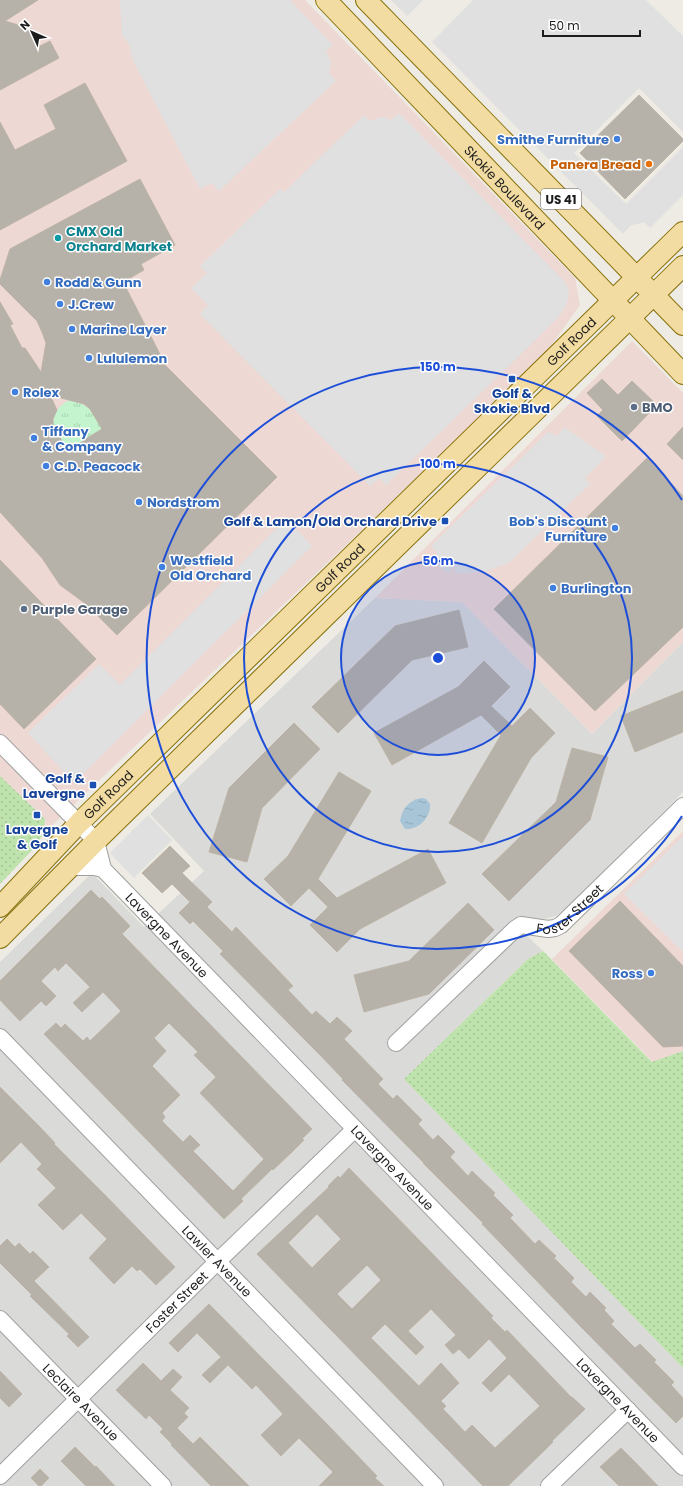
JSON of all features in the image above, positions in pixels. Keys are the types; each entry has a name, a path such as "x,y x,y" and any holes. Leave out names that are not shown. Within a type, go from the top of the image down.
{"main road":[{"name":"Skokie Boulevard","path":"326,0 683,374"},
{"name":"US 41","path":"366,0 683,325"},
{"name":"Golf Road","path":"0,907 79,824 683,232"},
{"name":"Golf Road","path":"0,938 96,841 683,266"}],"street":[{"path":"0,743 96,841 102,869 94,867 71,867"},
{"name":"Foster Street","path":"396,1043 515,929 521,925 548,929 561,925 683,806"},
{"name":"Lavergne Avenue","path":"102,869 683,1467"},
{"name":"Lawler Avenue","path":"0,1037 434,1486"},
{"name":"Foster Street","path":"0,1476 355,1129"},
{"name":"Leclaire Avenue","path":"0,1319 163,1486"},
{"path":"549,1486 628,1410"}],"shaded area":[{"name":"Westfield Old Orchard","path":"0,0 305,0 575,278 580,305 543,357 44,833 45,819 0,776"},
{"path":"119,0 290,0 333,45 326,51 331,62 329,73 336,81 219,191 212,183 200,189 133,61 129,44 122,35"},
{"path":"391,0 423,0 407,16"},
{"path":"473,0 646,0 683,36 683,132 639,88 574,153 626,204 683,147 683,195 650,228 644,222 630,226 623,234 432,42"},
{"path":"399,113 563,280 569,289 568,300 557,319 386,485 379,478 370,486 200,314 208,305 191,288 207,273 200,266 280,189 284,192 364,115 370,121 382,117 391,120"},
{"path":"632,341 683,393 683,642 592,734 462,602 375,598"},
{"path":"564,427 606,456 585,478 590,484 509,563 483,572 455,573 455,566 448,573 430,561 437,553 431,546 548,432 557,436"},
{"path":"286,519 312,546 74,783 28,733 99,664 120,685"},
{"path":"375,598 462,602 592,734 683,642 683,792 566,909 556,916 536,921 524,933 543,951 528,959 404,1079 683,1368 683,1486 0,1486 0,962 92,873 144,927 204,871 150,814"},
{"path":"148,815 172,840 134,878 110,853"},
{"path":"683,831 683,1051 653,1062 552,959"},
{"path":"683,836 683,952 624,894"}],"green space":[{"path":"70,400 87,407 93,413 103,429 84,440 70,456 53,425 53,421 58,410 63,404"},
{"path":"0,776 45,819 44,833 34,848 0,884"},
{"path":"543,951 652,1062 683,1051 683,1368 404,1079 528,959"}],"water":[{"path":"421,798 426,799 430,804 430,809 426,818 419,825 410,829 405,829 400,821 404,809 409,803"}],"building":[{"path":"0,0 38,0 5,21 32,29 40,46 50,41 59,58 0,90"},
{"path":"85,83 127,161 0,230 0,122 15,150 56,129 44,105"},
{"path":"639,95 683,139 683,141 625,199 580,153"},
{"path":"140,179 175,245 141,264 144,270 123,282 166,366 277,477 117,635 86,604 60,585 42,558 0,512 0,302 13,324 10,325 22,348 25,348 41,372 46,343 37,321 0,284 10,249","holes":["50,395 84,404 90,409 102,429 84,440 69,454 53,425 53,419 57,410"]},
{"path":"602,379 618,395 632,381 657,405 622,441 597,416 603,410 587,393"},
{"path":"683,427 683,460 667,444"},
{"path":"647,458 683,496 683,627 595,711 494,609"},
{"name":"Purple Garage","path":"0,560 96,659 24,729 0,704"},
{"path":"459,610 468,647 412,660 338,733 312,707 395,626"},
{"path":"484,661 510,687 491,706 512,726 530,708 555,733 531,758 482,843 449,823 501,735 481,715 392,765 374,733 458,687"},
{"path":"683,691 683,732 635,752 621,716"},
{"path":"294,723 320,749 262,808 247,862 209,852 229,788"},
{"path":"572,748 608,757 590,820 509,901 482,874 556,802"},
{"path":"339,772 371,791 318,879 337,898 428,849 446,883 360,929 337,952 310,925 328,907 309,888 291,906 264,879 288,856"},
{"path":"170,846 190,866 182,873 212,902 207,907 232,932 236,927 273,965 293,986 288,990 312,1015 316,1011 330,1024 337,1017 352,1031 344,1039 383,1079 378,1084 393,1099 397,1095 422,1120 418,1124 433,1140 438,1135 455,1152 450,1157 468,1176 472,1171 495,1193 493,1195 513,1215 510,1218 535,1244 539,1240 556,1256 554,1258 574,1278 571,1282 586,1297 590,1292 606,1308 604,1310 614,1321 611,1324 635,1348 640,1344 656,1360 654,1362 674,1382 671,1385 683,1398 683,1416 676,1423 582,1328 482,1224 483,1223 342,1080 343,1079 318,1053 220,954 223,951 193,921 190,924 179,913 190,902 172,884 162,893 142,873"},
{"path":"91,890 100,899 102,897 130,926 122,934 312,1129 302,1139 304,1140 241,1199 243,1201 224,1219 44,1034 56,1023 61,1028 65,1024 83,1041 87,1037 90,1041 121,1011 103,992 82,1012 73,1003 90,987 66,963 58,971 55,967 41,981 56,996 46,1006 41,1001 20,1021 0,1000 0,981","holes":["169,1023 198,1052 194,1055 216,1077 200,1093 264,1159 233,1191 193,1151 200,1145 190,1135 183,1142 162,1121 165,1117 162,1113 180,1095 152,1066 166,1051 154,1038"]},
{"path":"620,901 683,966 683,1046 663,1047 569,951"},
{"path":"468,903 494,930 429,994 364,1012 354,975 409,961"},
{"path":"0,1087 175,1267 156,1285 140,1269 137,1271 132,1266 114,1284 89,1258 107,1239 81,1213 63,1230 38,1205 56,1188 37,1169 42,1164 21,1142 0,1163"},
{"path":"349,1168 493,1316 491,1318 505,1332 507,1330 571,1397 585,1409 508,1486 483,1486 257,1254 329,1187 328,1186 338,1176 340,1178","holes":["317,1214 341,1239 312,1268 288,1243","367,1265 381,1280 352,1309 337,1294","431,1309 456,1335 445,1345 453,1354 459,1349 469,1359 489,1339 507,1358 482,1383 491,1392 509,1374 540,1406 495,1448 472,1425 465,1432 443,1409 446,1406 441,1401 459,1383 441,1363 419,1386 371,1338 385,1324 416,1355 424,1347 408,1331"]},
{"path":"7,1239 15,1247 19,1243 30,1254 33,1251 49,1267 34,1281 89,1337 78,1347 67,1336 69,1334 30,1296 32,1295 0,1263 0,1246"},
{"path":"209,1304 377,1476 375,1478 384,1486 319,1486 333,1472 299,1438 281,1456 261,1435 283,1414 256,1385 252,1389 228,1365 210,1383 202,1375 221,1357 197,1333 178,1352 169,1343"},
{"path":"143,1363 161,1381 173,1369 182,1377 170,1390 189,1408 184,1413 188,1417 177,1428 193,1444 200,1437 249,1486 211,1486 160,1432 163,1429 149,1415 146,1419 116,1390"},
{"path":"0,1371 22,1394 9,1407 0,1398"},
{"path":"75,1447 115,1486 86,1486 61,1461"},
{"path":"621,1448 658,1486 619,1486 600,1467"},
{"path":"40,1469 49,1478 41,1486 39,1486 31,1478"}],"place":[{"name":"Smithe Furniture","path":"617,139"},
{"name":"Panera Bread","path":"649,164"},
{"name":"CMX Old Orchard Market","path":"58,238"},
{"name":"Rodd & Gunn","path":"47,282"},
{"name":"J.Crew","path":"60,304"},
{"name":"Marine Layer","path":"72,329"},
{"name":"Lululemon","path":"89,358"},
{"name":"Golf & Skokie Blvd","path":"512,379"},
{"name":"Rolex","path":"15,392"},
{"name":"BMO","path":"634,407"},
{"name":"Tiffany & Company","path":"34,438"},
{"name":"C.D. Peacock","path":"46,466"},
{"name":"Nordstrom","path":"139,502"},
{"name":"Golf & Lamon/Old Orchard Drive","path":"445,521"},
{"name":"Bob's Discount Furniture","path":"615,528"},
{"name":"Westfield Old Orchard","path":"162,567"},
{"name":"Burlington","path":"553,588"},
{"name":"Purple Garage","path":"24,609"},
{"name":"Golf & Lavergne","path":"93,785"},
{"name":"Lavergne & Golf","path":"37,815"},
{"name":"Ross","path":"651,973"}]}
